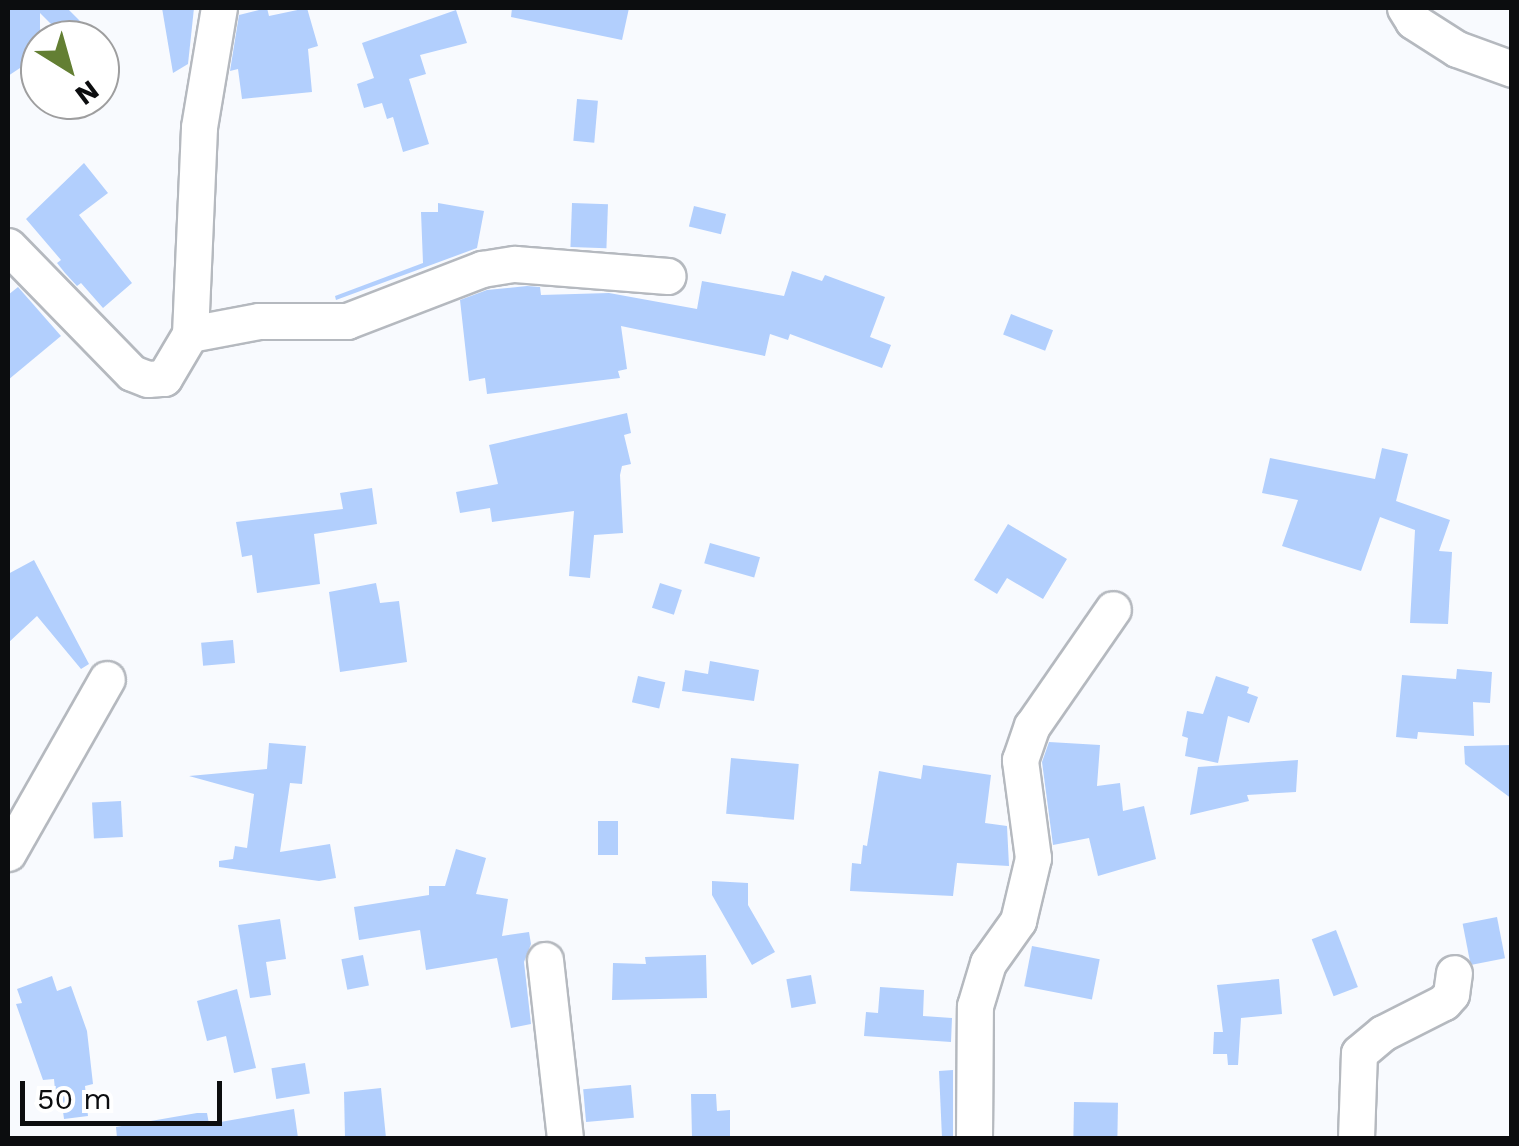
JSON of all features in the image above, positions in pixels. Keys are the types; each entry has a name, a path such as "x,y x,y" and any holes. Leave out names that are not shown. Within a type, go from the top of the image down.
{"street":[{"path":"8,246 132,373 148,380 164,378 190,334 200,127 219,8"},
{"path":"1405,8 1413,21 1457,49 1512,68"},
{"path":"190,334 259,321 347,321 482,269 515,264 668,276"},
{"path":"974,1138 976,1006 988,962 1018,921 1033,858 1020,760 1032,726 1113,609"},
{"path":"8,853 107,679"},
{"path":"545,960 565,1138"},
{"path":"1356,1138 1359,1054 1383,1033 1444,1002 1450,994 1454,973"}],"building":[{"path":"8,8 67,8 79,20 47,20 40,13 40,20 20,20 20,68 8,76"},
{"path":"162,8 194,8 188,64 173,73"},
{"path":"267,8 269,16 307,8 318,46 308,49 312,92 242,99 238,69 230,71 239,15"},
{"path":"512,8 629,8 622,40 511,17"},
{"path":"456,10 467,43 420,55 426,74 409,79 429,144 403,152 393,117 387,119 382,103 364,108 357,84 374,78 362,43"},
{"path":"577,99 598,101 594,143 573,141"},
{"path":"84,163 108,193 79,215 132,283 103,308 81,283 77,286 65,273 57,263 61,260 26,219"},
{"path":"438,203 484,211 477,248 336,300 335,296 423,263 421,212 438,212"},
{"path":"572,203 608,204 606,248 570,247"},
{"path":"694,206 726,214 721,234 689,226"},
{"path":"792,271 822,281 825,275 885,297 870,337 891,345 882,368 790,334 788,340 770,334 765,356 621,326 627,369 618,371 620,378 487,394 485,378 469,381 460,300 487,290 527,286 540,287 541,295 609,293 697,309 702,281 784,296"},
{"path":"18,287 61,336 8,380 8,295"},
{"path":"1011,314 1053,330 1045,351 1003,335"},
{"path":"627,413 631,433 624,435 631,464 622,466 620,475 623,533 594,535 590,578 569,576 574,511 492,522 490,508 460,513 456,492 498,484 489,445"},
{"path":"1382,448 1408,454 1396,501 1450,520 1439,551 1452,552 1448,624 1410,623 1415,530 1380,517 1361,571 1282,546 1298,500 1262,493 1270,458 1375,479"},
{"path":"372,488 377,524 314,534 320,584 257,593 252,555 242,557 236,522 343,509 340,493"},
{"path":"1008,524 1067,559 1043,599 1007,578 997,594 974,580"},
{"path":"710,543 760,557 754,578 704,563"},
{"path":"34,560 89,664 81,669 37,616 8,643 8,574"},
{"path":"376,583 380,603 399,601 407,662 340,672 329,592"},
{"path":"660,583 682,590 674,615 652,608"},
{"path":"233,640 235,663 203,666 201,643"},
{"path":"710,661 759,670 754,701 682,691 685,670 708,674"},
{"path":"1457,669 1492,672 1490,703 1473,702 1474,736 1418,732 1417,739 1396,737 1402,675 1456,679"},
{"path":"638,676 665,682 659,709 632,702"},
{"path":"1216,676 1249,687 1247,693 1258,697 1249,723 1228,716 1218,763 1185,756 1188,738 1182,736 1187,711 1203,714"},
{"path":"1049,742 1100,745 1097,786 1120,783 1123,811 1144,806 1156,859 1098,876 1089,838 1053,845 1042,762"},
{"path":"269,743 306,746 302,784 290,783 280,852 330,844 336,878 319,881 219,867 219,861 233,859 235,846 247,848 254,794 189,776 267,769"},
{"path":"1512,745 1512,799 1465,764 1464,746"},
{"path":"731,758 799,764 794,820 726,814"},
{"path":"1298,760 1296,792 1247,795 1249,801 1190,815 1198,767"},
{"path":"923,765 991,775 985,823 1007,826 1009,866 957,863 953,896 850,891 852,863 861,864 863,845 867,846 879,771 921,779"},
{"path":"121,801 123,837 94,838 92,803"},
{"path":"598,821 618,821 618,855 598,855"},
{"path":"456,849 486,858 476,894 508,899 502,936 529,932 531,944 524,962 531,1024 511,1028 497,958 426,970 420,930 359,940 354,907 429,895 429,886 445,886"},
{"path":"712,881 748,883 748,905 775,952 752,965 712,895"},
{"path":"1497,917 1505,958 1471,965 1463,924"},
{"path":"280,919 286,959 266,962 271,995 250,998 238,925"},
{"path":"1336,930 1358,987 1334,996 1312,939"},
{"path":"1032,946 1100,959 1092,999 1024,986"},
{"path":"363,955 369,985 347,990 341,959"},
{"path":"706,955 707,998 612,1000 613,963 646,964 645,957"},
{"path":"811,975 816,1004 791,1008 786,979"},
{"path":"52,976 57,991 71,986 87,1031 93,1084 85,1086 88,1116 64,1119 60,1089 55,1090 54,1079 43,1080 16,1004 22,1003 17,989"},
{"path":"1279,979 1282,1014 1241,1018 1238,1065 1228,1065 1227,1054 1213,1054 1214,1032 1223,1032 1217,985"},
{"path":"880,987 924,990 923,1016 952,1018 951,1042 864,1036 866,1012 878,1013"},
{"path":"237,989 256,1068 234,1073 226,1036 207,1041 197,1001"},
{"path":"305,1063 310,1094 276,1099 271,1068"},
{"path":"953,1070 953,1138 942,1138 939,1071"},
{"path":"631,1085 634,1118 586,1122 583,1089"},
{"path":"381,1088 386,1138 345,1138 344,1092"},
{"path":"691,1094 716,1094 717,1111 730,1110 730,1138 692,1138"},
{"path":"1074,1102 1118,1103 1117,1138 1073,1138"},
{"path":"294,1109 298,1138 117,1138 116,1127 197,1113 207,1113 209,1124"}]}
